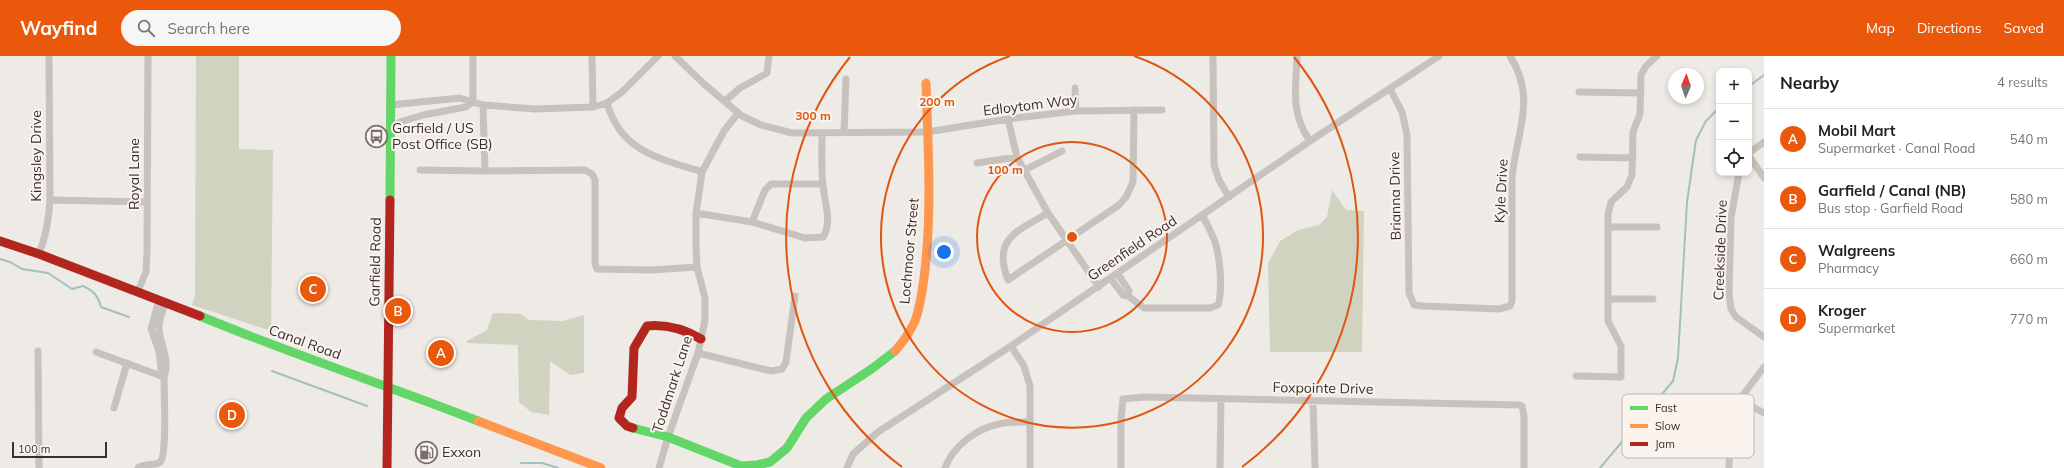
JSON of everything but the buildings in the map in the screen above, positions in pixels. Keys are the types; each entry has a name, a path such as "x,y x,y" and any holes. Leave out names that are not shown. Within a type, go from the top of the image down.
{"street":[{"name":"Kingsley Drive","path":"39,254 49,218 50,200 49,56"},
{"name":"Royal Lane","path":"138,292 146,272 148,56"},
{"name":"Garfield Road","path":"387,468 391,56"},
{"path":"473,56 473,102"},
{"path":"592,56 592,107"},
{"path":"390,105 460,98 483,105 535,109 592,107 607,103 635,81 658,56"},
{"name":"Edloytom Way","path":"675,56 738,113 751,121 777,130 792,133 822,134 927,132 1008,119 1076,111 1162,110"},
{"path":"725,101 740,88 767,74 770,56"},
{"path":"1213,56 1214,165 1219,180 1229,197"},
{"path":"1297,56 1297,117 1301,129 1310,141"},
{"name":"Greenfield Road","path":"847,468 853,454 878,432 1111,279 1310,141 1439,56"},
{"name":"Kyle Drive","path":"1414,305 1499,309 1510,306 1512,301 1513,165 1522,132 1524,104 1521,75 1510,56"},
{"path":"1576,376 1621,377 1621,346 1609,325 1608,226 1611,202 1630,181 1633,158 1633,132 1640,114 1643,70 1657,56"},
{"path":"844,133 846,79"},
{"name":"Lochmoor Street","path":"702,339 688,331 659,324 646,326 634,348 632,396 622,408 619,418 627,426 668,437 741,466 754,467 765,466 785,453 814,409 831,394 877,367 905,341 913,327 923,288 928,225 926,83"},
{"path":"1075,88 1076,111"},
{"name":"Brianna Drive","path":"1390,89 1402,112 1406,128 1409,293 1414,305"},
{"path":"1579,92 1641,93"},
{"path":"390,128 400,122 466,107 473,102"},
{"path":"607,103 614,120 626,139 638,148 655,156 702,172"},
{"path":"483,105 485,171"},
{"path":"1048,213 1014,233 1007,240 1003,260 1008,280 1119,205 1130,189 1132,182 1134,110"},
{"path":"738,113 724,131 702,172 696,214 752,222 805,238 823,237 827,230 828,221 823,184 822,134"},
{"path":"1008,119 1017,157 1048,213 1099,286"},
{"path":"1752,152 1764,142"},
{"path":"1025,170 1062,151"},
{"path":"977,163 1017,157"},
{"path":"1580,157 1633,158"},
{"path":"1752,159 1764,178"},
{"path":"420,170 585,170 592,174 595,180 595,264 597,269 651,270 697,266"},
{"name":"Creekside Drive","path":"1738,176 1731,218 1729,292 1731,309 1736,317 1764,337"},
{"path":"752,222 765,190 771,184 823,184"},
{"path":"50,200 147,202"},
{"name":"Toddmark Lane","path":"659,468 668,437 698,353 705,320 705,298 697,266 696,214"},
{"path":"1111,279 1123,295 1128,296 1144,308 1210,308 1218,305 1220,293 1218,253 1215,240 1203,216"},
{"path":"1608,226 1657,227"},
{"name":"Canal Road","path":"0,241 39,254 163,301 270,345 388,387 601,468"},
{"path":"1118,274 1129,291 1128,296"},
{"path":"698,353 771,371 782,369 786,362 794,296"},
{"path":"1608,299 1653,300"},
{"path":"138,468 144,464 158,463 161,461 163,449 164,377 161,370 159,351 151,329 163,301"},
{"path":"1011,346 1028,375 1030,468"},
{"path":"38,351 39,468"},
{"path":"96,352 164,377"},
{"path":"114,408 127,363"},
{"path":"1744,394 1764,367"},
{"name":"Foxpointe Drive","path":"1121,468 1121,419 1123,399 1144,397 1508,404 1522,406 1524,416 1524,468"},
{"path":"1220,468 1221,399"},
{"path":"1313,401 1315,468"},
{"path":"1754,408 1764,413"},
{"path":"945,468 949,458 956,449 973,436 998,424 1030,422"}],"green space":[{"path":"196,56 239,56 239,149 273,150 271,331 192,305 195,296"},
{"path":"1332,190 1346,210 1364,211 1362,352 1270,352 1268,264 1280,241 1298,230 1319,225 1327,217"},
{"path":"493,313 521,314 529,320 563,321 584,315 584,373 570,375 550,361 549,415 531,412 519,402 518,345 467,343 467,341 487,330"}],"waterway":[{"path":"1752,84 1764,75"},
{"path":"1662,394 1673,381 1678,358 1687,202 1696,140 1706,121 1716,111"},
{"path":"0,259 10,262 22,269 48,273 72,289 83,286 95,294 101,307 129,317"},
{"path":"272,371 367,406"},
{"path":"1600,468 1622,442"},
{"path":"521,463 542,463 558,468"}],"traffic: fast":[{"path":"390,200 391,56"},
{"path":"200,316 478,421"},
{"path":"633,428 668,437 741,466 770,462 787,448 806,418 826,399 873,368 895,351"}],"traffic: slow":[{"path":"895,351 906,337 915,321 923,289 929,200 926,83"},
{"path":"478,421 601,468"}],"traffic: jam":[{"path":"387,468 390,200"},
{"path":"0,241 39,254 200,316"},
{"path":"633,428 627,426 619,418 622,408 632,397 634,348 647,326 675,328 688,332 701,339"}],"place":[{"name":"Garfield / US Post Office (SB)","path":"376,136"},
{"name":"Walgreens","path":"313,289"},
{"name":"Garfield / Canal (NB)","path":"398,311"},
{"name":"Mobil Mart","path":"441,353"},
{"name":"Kroger","path":"232,415"},
{"name":"Exxon","path":"426,452"}]}
